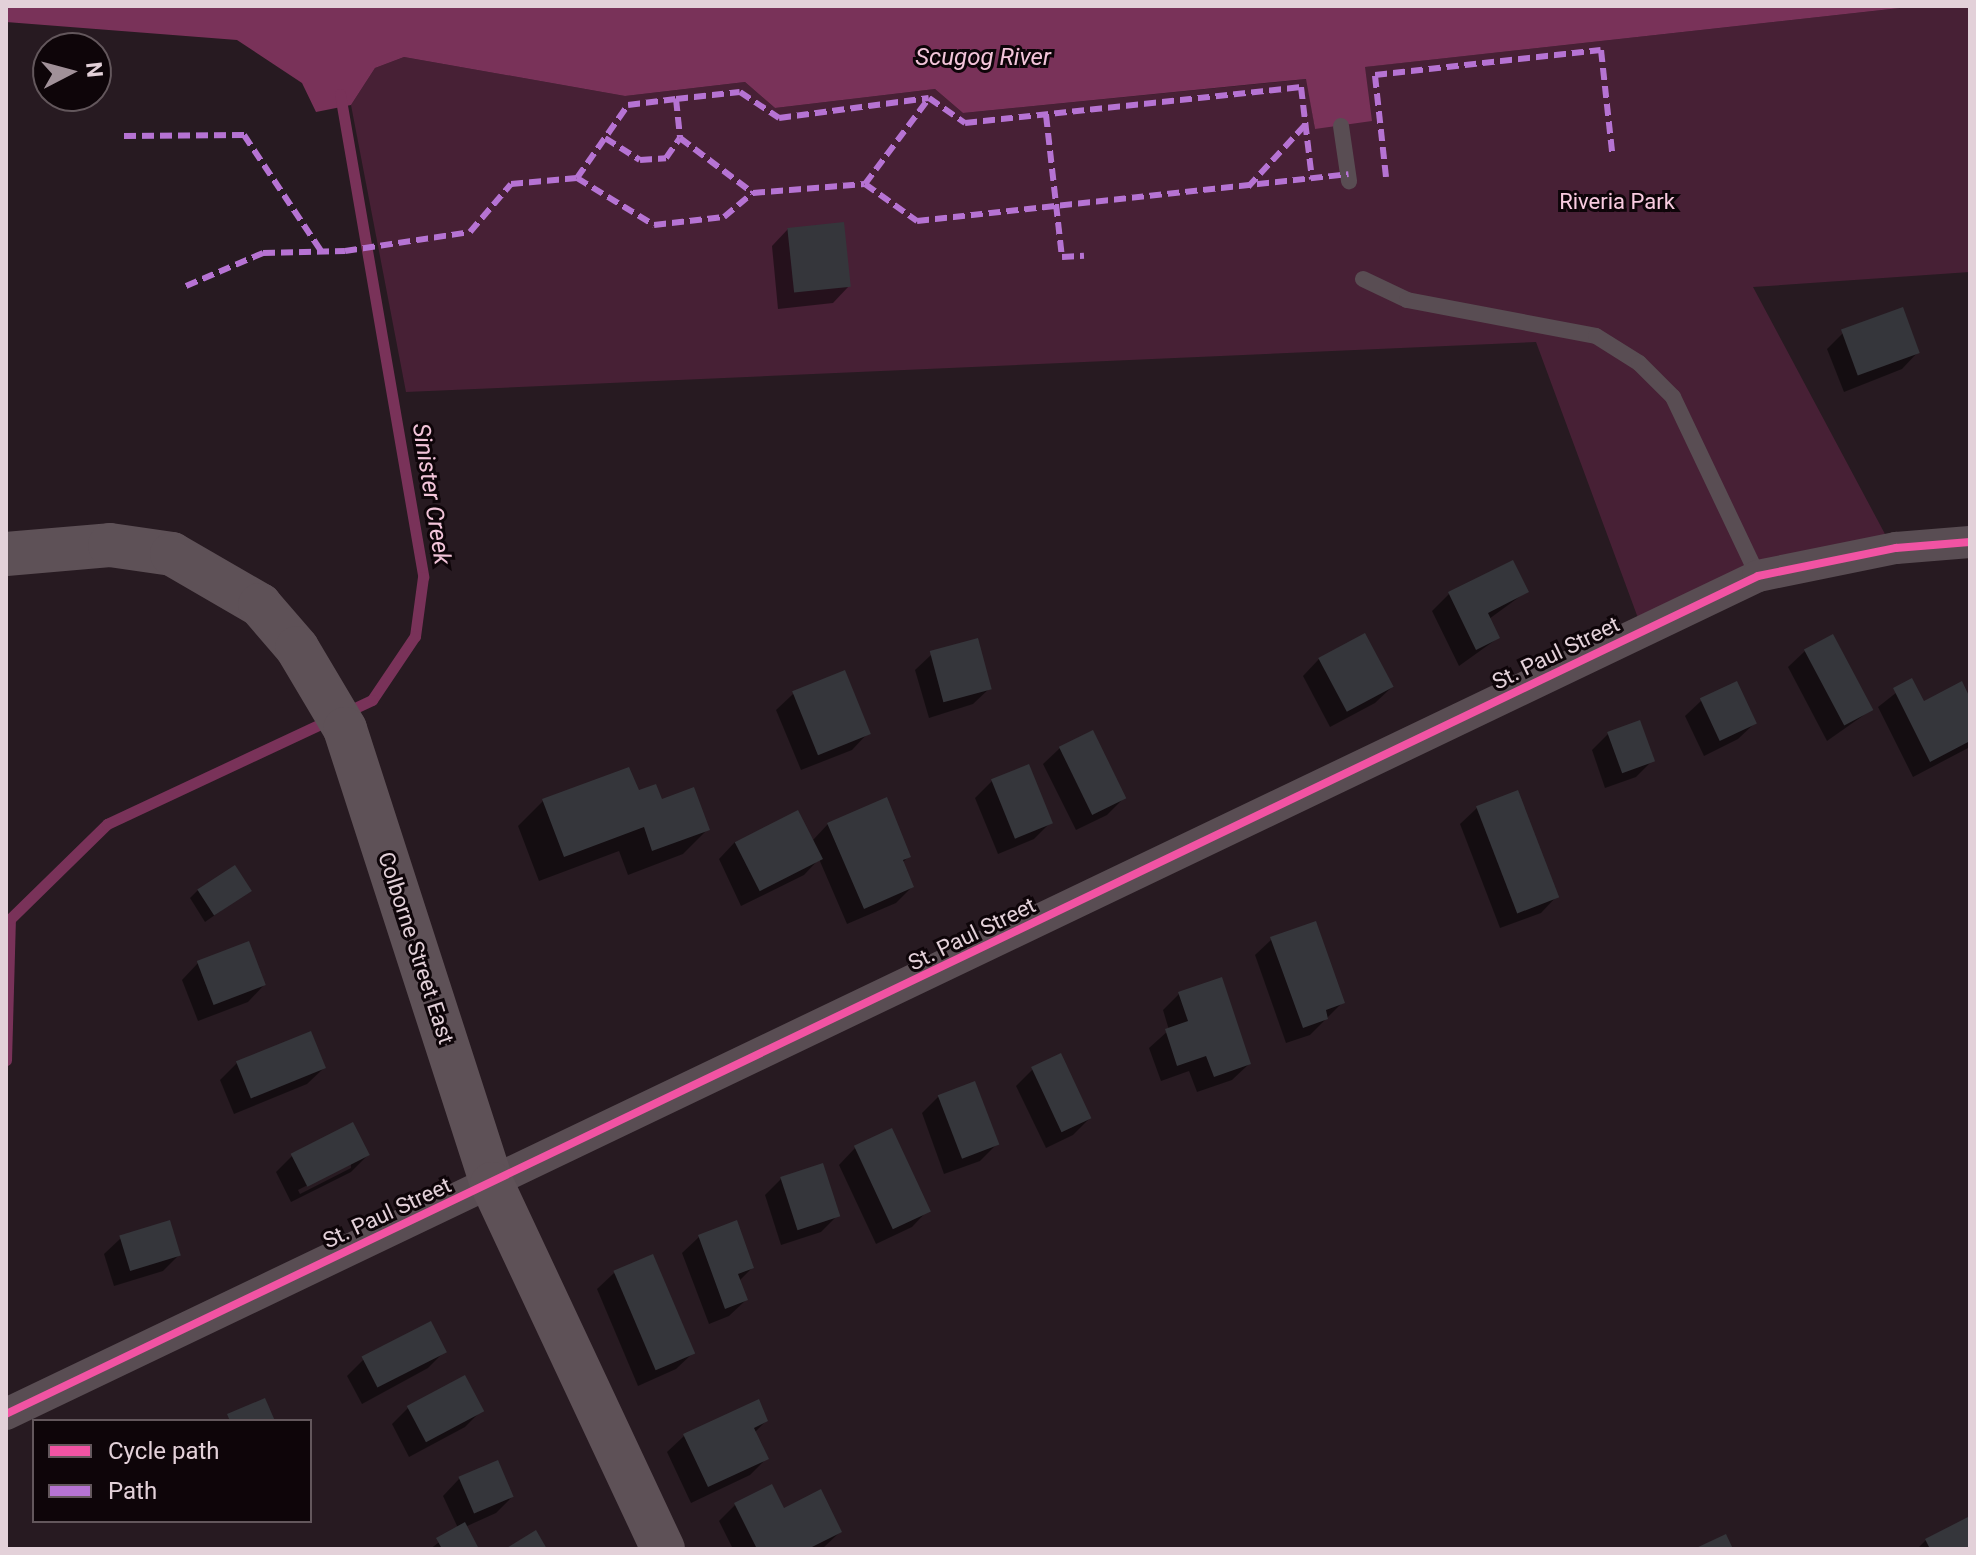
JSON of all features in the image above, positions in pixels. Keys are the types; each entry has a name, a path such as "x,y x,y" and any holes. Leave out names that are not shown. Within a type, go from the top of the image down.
{"main road":[{"name":"Colborne Street East","path":"6,554 110,545 174,554 260,605 292,640 339,715 492,1184 663,1549"}],"street":[{"name":"St. Paul Street","path":"6,1414 1758,576 1896,548 1970,542"}],"lane":[{"path":"1341,126 1349,181"},
{"path":"1363,279 1407,300 1596,336 1639,363 1673,397 1758,576"}],"green space":[{"name":"Riveria Park","path":"1918,6 1970,6 1970,272 1753,287 1893,549 1733,596 1645,637 1536,342 406,392 351,105 375,68 404,57 625,96 745,82 775,108 935,89 963,113 1307,79 1315,129 1364,67"}],"water":[{"name":"Scugog River","path":"6,6 1918,6 1365,67 1372,121 1315,129 1306,79 963,113 935,89 775,108 745,82 625,96 404,57 375,68 351,105 316,112 302,83 237,40 6,22"}],"building":[{"path":"844,222 851,287 794,293 787,228"},
{"path":"1903,307 1920,353 1858,376 1841,330"},
{"path":"1513,560 1529,592 1488,613 1500,638 1476,650 1448,592"},
{"path":"1365,633 1394,687 1347,712 1318,658"},
{"path":"1833,634 1873,710 1844,725 1804,649"},
{"path":"978,638 992,689 943,702 930,651"},
{"path":"845,670 871,734 818,755 792,691"},
{"path":"1912,678 1924,701 1962,681 1970,698 1970,741 1930,762 1893,688"},
{"path":"1737,681 1757,724 1720,741 1700,698"},
{"path":"1640,720 1655,761 1622,773 1607,732"},
{"path":"1093,730 1126,798 1092,815 1059,747"},
{"path":"1029,764 1053,823 1015,839 991,779"},
{"path":"629,767 639,790 656,784 662,799 694,787 710,830 652,851 644,827 564,857 542,799"},
{"path":"1518,790 1559,897 1517,913 1476,806"},
{"path":"887,797 911,857 903,860 914,887 864,909 827,823"},
{"path":"798,810 823,859 760,891 735,842"},
{"path":"235,865 252,891 214,916 197,890"},
{"path":"1316,921 1345,1003 1326,1010 1328,1019 1303,1028 1270,937"},
{"path":"249,941 266,985 214,1005 197,961"},
{"path":"1222,977 1251,1064 1214,1077 1206,1056 1177,1066 1165,1029 1188,1021 1178,992"},
{"path":"311,1031 326,1068 251,1098 236,1061"},
{"path":"1061,1053 1091,1118 1062,1132 1031,1067"},
{"path":"975,1081 999,1144 962,1159 938,1095"},
{"path":"353,1122 370,1155 307,1187 291,1154"},
{"path":"892,1128 931,1211 893,1229 854,1146"},
{"path":"823,1163 840,1216 798,1230 780,1177"},
{"path":"170,1220 181,1255 130,1271 119,1235"},
{"path":"737,1220 754,1268 738,1274 748,1300 725,1309 698,1235"},
{"path":"653,1254 695,1353 656,1370 613,1271"},
{"path":"431,1321 447,1352 377,1388 362,1356"},
{"path":"465,1375 484,1411 426,1442 407,1406"},
{"path":"265,1398 274,1419 229,1419 227,1414"},
{"path":"759,1399 768,1421 754,1428 769,1459 708,1487 683,1434"},
{"path":"498,1460 514,1497 474,1514 458,1477"},
{"path":"772,1484 784,1508 821,1489 842,1532 808,1549 757,1549 734,1503"},
{"path":"1970,1516 1970,1549 1930,1549 1925,1539"},
{"path":"465,1522 479,1549 442,1549 436,1538"},
{"path":"536,1530 547,1549 505,1549"},
{"path":"1726,1534 1733,1549 1694,1549"}],"waterway":[{"name":"Sinister Creek","path":"340,94 423,577 415,636 372,700 346,712"},
{"name":"Sinister Creek","path":"6,1060 10,919 107,824 331,719"}],"marked path":[{"path":"1386,177 1375,75 1601,50 1612,152"},
{"path":"676,99 740,92 779,118 929,98 965,123 1301,87 1312,179"},
{"path":"865,184 929,98"},
{"path":"577,178 628,105 676,99 680,138 753,193"},
{"path":"1046,115 1062,257 1084,256"},
{"path":"1248,187 1306,124"},
{"path":"124,136 244,135 321,251"},
{"path":"605,138 640,160 666,158 680,138"},
{"path":"186,286 263,253 345,251 470,232 511,184 577,178 654,225 724,217 753,193 865,184 917,221 1348,174"}],"cycle path":[{"path":"6,1414 1758,576 1896,548 1970,542"}]}
